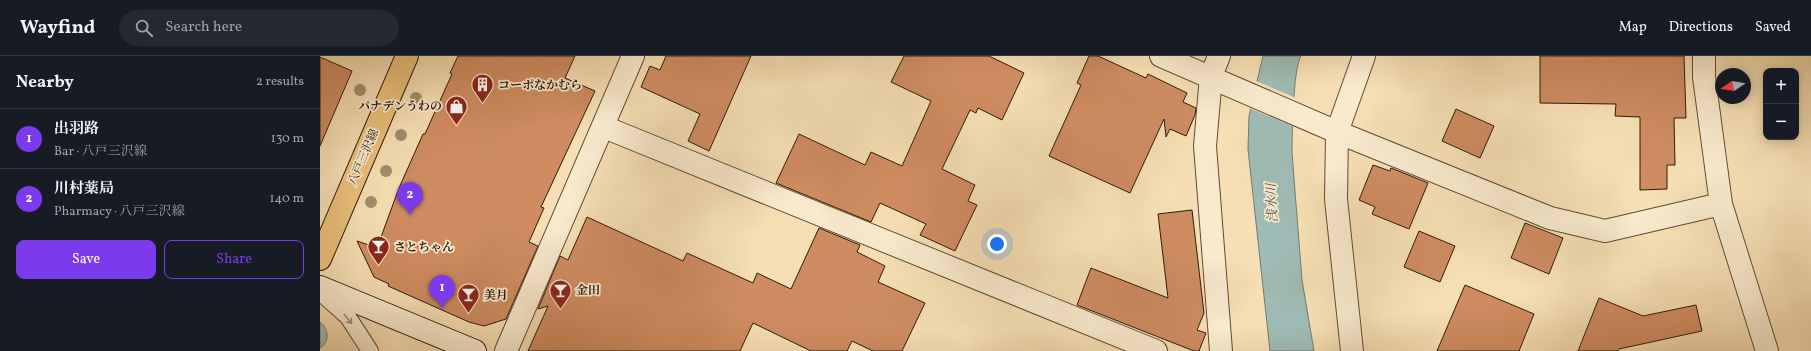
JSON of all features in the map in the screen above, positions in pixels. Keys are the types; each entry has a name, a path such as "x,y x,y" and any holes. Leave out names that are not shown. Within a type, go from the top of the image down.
{"main road":[{"name":"八戸三沢線","path":"320,258 407,56"}],"street":[{"path":"506,351 604,127 633,56"},
{"path":"1161,56 1330,128 1550,218 1605,231 1721,204"},
{"path":"1219,56 1211,76 1205,146 1221,351"},
{"path":"1352,351 1330,128 1364,56"},
{"path":"1704,56 1704,77 1721,204 1767,351"},
{"path":"604,127 1156,351"},
{"path":"320,287 475,351"}],"lane":[{"path":"320,292 348,317 370,351"}],"water":[{"name":"浅水川","path":"1263,56 1301,56 1296,74 1292,153 1302,280 1314,351 1270,351 1248,149 1249,116"},
{"path":"320,322 327,332 327,339 320,348"}],"pier":[{"path":"1256,81 1296,98 1294,127 1249,108"}],"building":[{"path":"458,56 575,56 565,78 595,91 541,207 544,208 529,242 538,246 506,319 484,326 469,322 388,286 389,284 374,277 357,241 377,248 399,188 452,74 450,73"},
{"path":"666,56 751,56 709,151 688,141 700,114 641,87 650,66 660,70"},
{"path":"904,56 989,56 1024,73 1002,120 978,108 976,113 970,110 942,169 975,185 968,201 977,205 955,251 920,235 926,224 880,203 871,222 776,183 799,134 865,165 871,152 902,166 931,101 891,82"},
{"path":"1089,56 1098,56 1146,78 1148,74 1187,93 1183,102 1196,108 1195,115 1186,136 1170,129 1166,137 1164,119 1130,193 1049,156 1081,85 1077,83"},
{"path":"1540,56 1684,56 1686,118 1674,118 1675,165 1667,165 1667,189 1640,190 1640,117 1615,116 1616,104 1540,103"},
{"path":"320,57 352,71 320,146"},
{"path":"1456,109 1494,126 1480,158 1442,141"},
{"path":"1373,165 1390,171 1391,168 1428,183 1409,229 1372,214 1375,207 1359,200"},
{"path":"1192,210 1204,313 1197,330 1206,333 1199,351 1194,351 1077,305 1091,268 1168,298 1158,214"},
{"path":"587,217 683,261 687,253 753,283 757,273 791,289 819,228 860,245 857,252 885,266 878,282 925,303 902,351 873,351 852,341 847,351 811,351 753,323 740,351 528,351 548,306 538,309 560,256 568,260"},
{"path":"1525,223 1563,238 1549,274 1511,258"},
{"path":"1419,231 1455,246 1440,282 1404,267"},
{"path":"1465,285 1534,314 1519,351 1437,351"},
{"path":"1599,298 1643,316 1696,305 1702,331 1619,349 1618,351 1578,351"}],"place":[{"name":"コーポなかむら","path":"482,104"},
{"name":"パナデンうわの","path":"457,126"},
{"name":"川村薬局","path":"410,215"},
{"name":"さとちゃん","path":"378,266"},
{"name":"出羽路","path":"442,308"},
{"name":"金田","path":"560,310"},
{"name":"美月","path":"469,314"}]}
